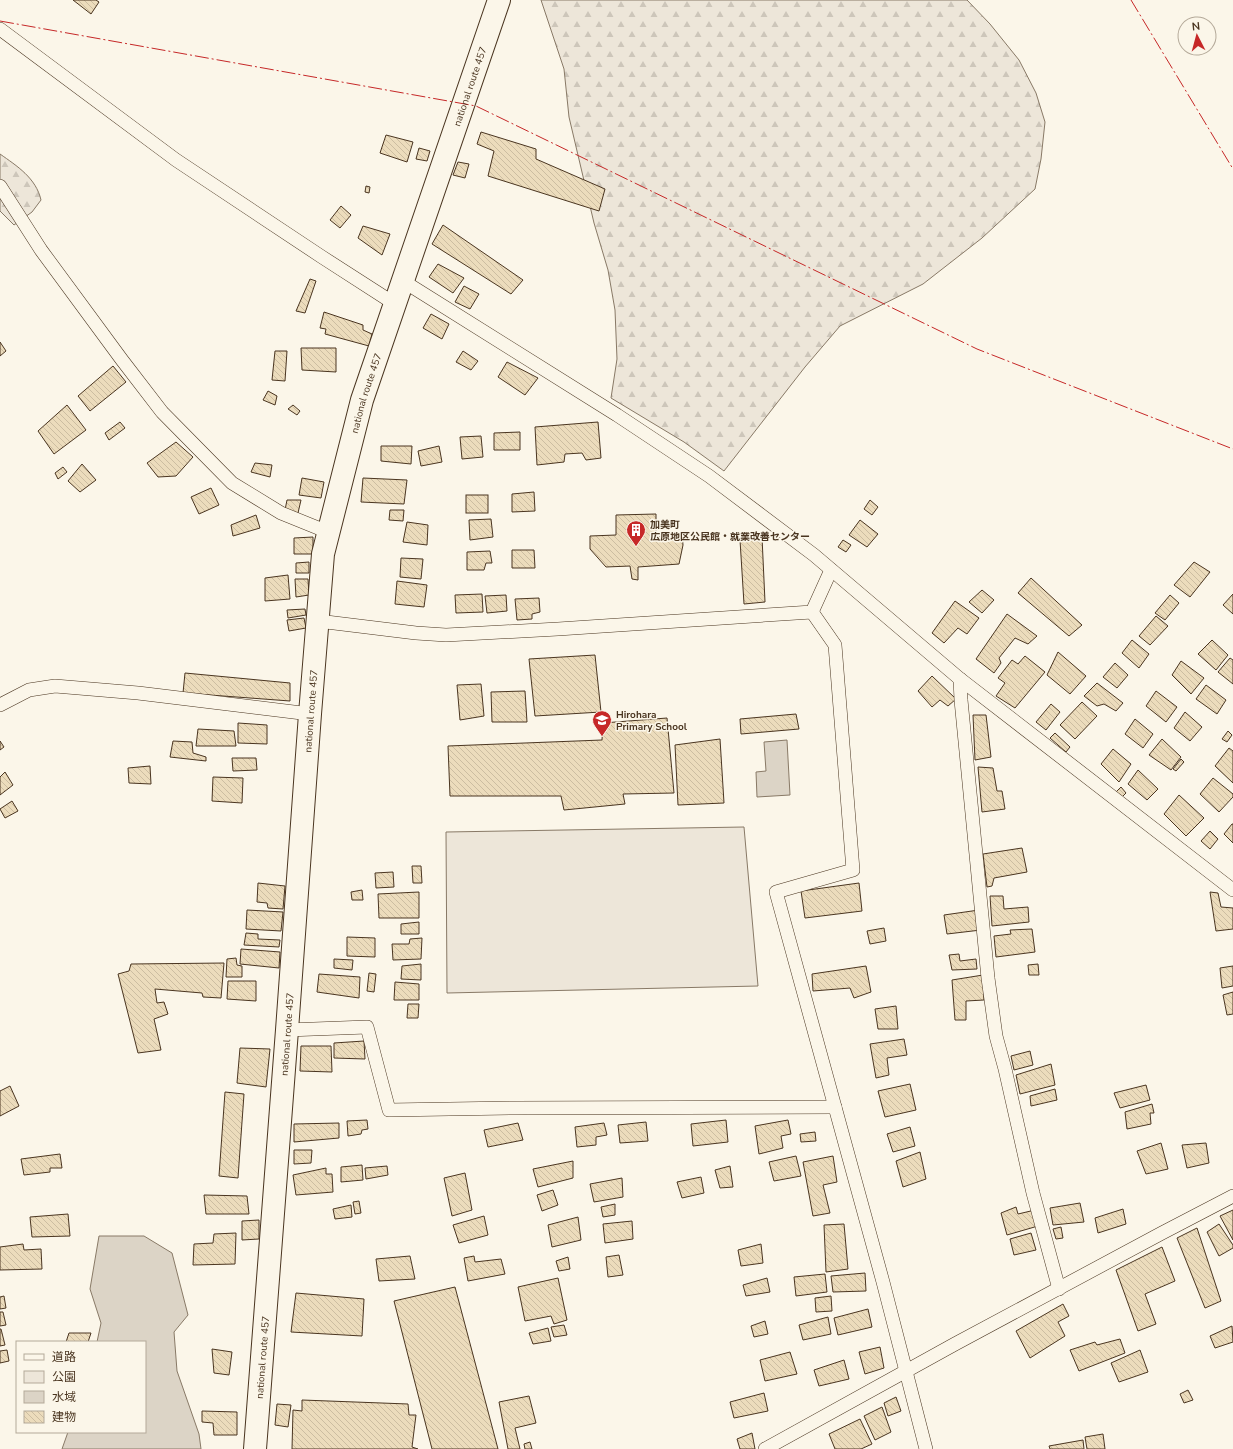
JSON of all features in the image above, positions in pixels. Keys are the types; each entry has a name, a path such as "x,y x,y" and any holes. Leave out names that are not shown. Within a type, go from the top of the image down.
{"highway":[{"name":"national route 457","path":"254,1449 323,554 362,400 499,0"}],"street":[{"path":"0,29 176,160 395,304"},
{"path":"0,186 41,250 162,412 232,483 281,513 328,532"},
{"path":"403,281 617,415 709,476 814,555 960,679 1233,890"},
{"path":"812,612 831,570"},
{"path":"318,621 416,633 446,635 812,612"},
{"path":"812,612 836,645 853,870 776,892 884,1282 926,1449"},
{"path":"960,679 988,978 996,1036 1059,1289"},
{"path":"0,705 29,690 54,686 138,693 310,714"},
{"path":"287,1030 366,1027 389,1110 835,1106"},
{"path":"765,1449 1162,1232 1233,1196"}],"green space":[{"path":"541,0 967,0 990,24 1019,60 1036,93 1045,122 1041,159 1035,189 982,238 923,284 840,326 805,367 724,471 684,442 611,398 617,359 615,310 608,270 594,223 569,117 564,69"},
{"path":"0,154 25,173 35,185 41,200 32,212 14,225 0,211"},
{"path":"744,827 758,986 447,993 446,832"}],"water":[{"path":"787,740 790,795 757,797 756,772 766,771 764,742"},
{"path":"99,1236 144,1236 172,1253 188,1315 174,1332 177,1371 199,1434 201,1449 62,1449 68,1433 146,1433 146,1341 97,1341 101,1323 90,1289"}],"building":[{"path":"73,0 96,0 99,2 91,14"},
{"path":"481,132 536,149 536,159 605,189 599,211 488,176 494,151 477,144"},
{"path":"386,135 413,142 407,162 380,153"},
{"path":"419,148 430,151 427,161 416,159"},
{"path":"458,162 469,164 465,178 453,175"},
{"path":"366,186 370,187 369,193 365,192"},
{"path":"341,206 351,215 340,228 330,220"},
{"path":"443,225 523,280 511,294 432,244"},
{"path":"363,226 390,234 382,255 358,238"},
{"path":"438,264 464,278 453,293 429,277"},
{"path":"310,279 316,281 305,313 296,311"},
{"path":"464,286 479,294 470,309 455,302"},
{"path":"324,312 363,325 363,330 372,334 369,346 325,334 326,329 320,328"},
{"path":"431,314 449,324 442,339 423,328"},
{"path":"0,342 6,351 0,356"},
{"path":"301,348 336,348 336,372 302,370"},
{"path":"275,351 287,351 285,381 272,380"},
{"path":"463,351 478,361 471,370 456,362"},
{"path":"507,362 538,378 525,395 498,377"},
{"path":"113,366 126,382 90,411 78,396"},
{"path":"268,391 277,396 275,405 263,400"},
{"path":"67,405 86,430 54,454 38,431"},
{"path":"293,405 300,411 297,415 288,409"},
{"path":"120,422 125,428 109,440 105,433"},
{"path":"598,422 601,458 586,460 582,453 565,454 564,462 537,465 535,427"},
{"path":"520,432 520,450 494,450 494,433"},
{"path":"481,436 483,457 462,459 460,437"},
{"path":"176,442 193,457 176,476 158,477 147,463"},
{"path":"381,446 412,446 411,464 381,461"},
{"path":"439,446 442,462 421,466 418,451"},
{"path":"255,463 272,465 270,477 251,472"},
{"path":"82,464 96,480 80,492 68,481"},
{"path":"63,467 67,472 58,479 55,473"},
{"path":"302,478 324,482 321,498 299,495"},
{"path":"363,478 407,480 404,504 361,502"},
{"path":"211,488 219,505 199,514 191,497"},
{"path":"534,492 535,511 512,512 512,494"},
{"path":"466,495 488,495 488,513 466,513"},
{"path":"287,500 301,500 298,513 285,510"},
{"path":"870,500 878,507 872,515 864,509"},
{"path":"390,510 404,510 403,521 389,520"},
{"name":"加美町 広原地区公民館・就業改善センター","path":"656,514 656,537 682,534 683,545 679,564 638,567 638,580 632,579 630,566 606,567 590,549 590,536 616,535 616,515"},
{"path":"256,515 260,528 233,536 231,525"},
{"path":"491,519 493,537 470,540 469,520"},
{"path":"860,520 878,534 867,547 849,535"},
{"path":"407,522 428,525 427,545 403,542"},
{"path":"313,537 313,554 294,554 294,538"},
{"path":"762,537 765,602 744,604 740,540"},
{"path":"843,540 851,545 846,552 838,547"},
{"path":"512,550 534,550 535,568 512,568"},
{"path":"490,551 492,563 486,563 484,570 467,570 467,552"},
{"path":"401,558 423,559 421,579 400,577"},
{"path":"309,562 309,573 296,573 296,563"},
{"path":"1194,562 1210,572 1190,597 1174,585"},
{"path":"288,575 290,599 265,601 265,578"},
{"path":"1031,578 1082,625 1069,636 1018,593"},
{"path":"295,579 308,579 309,595 296,597"},
{"path":"397,581 427,585 424,607 395,604"},
{"path":"982,590 994,600 982,613 969,602"},
{"path":"482,594 483,612 456,613 455,595"},
{"path":"1233,594 1233,614 1223,605"},
{"path":"506,595 507,611 487,613 485,596"},
{"path":"1170,595 1179,603 1165,620 1155,613"},
{"path":"539,598 540,612 532,614 532,619 517,620 515,599"},
{"path":"955,601 979,618 967,634 958,628 944,643 932,633"},
{"path":"305,609 306,615 288,618 287,610"},
{"path":"1007,614 1037,636 1028,644 1015,638 999,658 1001,663 994,673 976,659"},
{"path":"1156,616 1168,626 1150,645 1139,636"},
{"path":"304,618 306,628 289,631 287,620"},
{"path":"1132,640 1149,654 1139,668 1122,653"},
{"path":"1212,640 1228,655 1216,670 1198,654"},
{"path":"1058,652 1086,676 1070,694 1047,675"},
{"path":"595,655 601,712 535,716 529,659"},
{"path":"1025,656 1045,672 1015,708 996,696 1005,683 998,678 1012,660 1018,664"},
{"path":"1230,658 1233,660 1233,684 1218,672"},
{"path":"1181,661 1204,678 1191,694 1172,675"},
{"path":"1115,663 1128,675 1117,688 1103,677"},
{"path":"185,673 290,683 290,701 183,693"},
{"path":"932,676 956,699 948,706 940,700 932,707 918,691"},
{"path":"1097,683 1123,703 1116,711 1104,704 1097,706 1084,696"},
{"path":"481,684 484,716 460,720 457,685"},
{"path":"1206,685 1226,700 1217,714 1196,699"},
{"path":"525,691 527,722 492,722 491,692"},
{"path":"1156,691 1177,707 1166,722 1146,706"},
{"path":"1082,702 1097,716 1075,739 1060,725"},
{"path":"1051,704 1060,712 1046,730 1036,722"},
{"path":"1185,712 1202,727 1190,741 1174,728"},
{"path":"796,714 799,729 741,734 740,719"},
{"path":"973,715 986,715 991,757 975,760"},
{"path":"667,718 674,793 623,794 625,804 564,810 561,796 450,796 448,746 602,740 603,723"},
{"path":"1135,719 1153,734 1143,748 1125,734"},
{"path":"238,723 267,725 267,744 238,743"},
{"path":"198,729 234,731 236,746 196,746"},
{"path":"1228,731 1232,735 1227,742 1222,739"},
{"path":"1055,733 1070,747 1066,752 1050,738"},
{"path":"720,739 724,803 678,805 675,745"},
{"path":"1162,739 1181,757 1171,770 1149,755"},
{"path":"0,741 4,747 0,750"},
{"path":"173,741 192,742 193,753 206,757 206,761 170,757"},
{"path":"1229,748 1233,751 1233,783 1215,766"},
{"path":"1113,749 1131,764 1119,782 1101,764"},
{"path":"232,758 256,758 257,770 233,771"},
{"path":"1181,759 1184,762 1176,771 1173,769"},
{"path":"150,766 151,784 129,783 128,768"},
{"path":"978,767 993,768 997,791 1002,791 1005,809 982,812"},
{"path":"1138,770 1158,789 1147,800 1128,784"},
{"path":"5,772 13,785 0,795 0,777"},
{"path":"213,777 243,778 242,803 212,801"},
{"path":"1213,778 1233,794 1233,797 1219,812 1200,794"},
{"path":"1121,787 1126,793 1121,798 1116,792"},
{"path":"1179,795 1204,818 1186,836 1164,814"},
{"path":"12,801 18,811 5,818 0,809"},
{"path":"1233,824 1233,843 1224,834"},
{"path":"1210,831 1218,839 1210,849 1201,841"},
{"path":"1022,848 1027,872 994,878 992,886 987,887 983,854"},
{"path":"412,866 421,866 422,883 413,883"},
{"path":"393,872 394,887 376,888 375,873"},
{"path":"258,883 285,886 283,909 268,908 267,903 257,902"},
{"path":"859,883 862,911 805,918 801,891"},
{"path":"362,890 363,900 352,900 351,892"},
{"path":"419,892 419,918 379,918 378,894"},
{"path":"1210,892 1218,893 1221,907 1233,908 1233,929 1216,931"},
{"path":"990,896 1003,896 1004,909 1028,907 1029,922 992,926"},
{"path":"247,910 283,912 281,931 246,929"},
{"path":"979,910 981,930 947,934 944,915"},
{"path":"419,922 419,934 401,934 401,924"},
{"path":"884,928 886,941 870,944 867,931"},
{"path":"1032,929 1035,952 996,957 994,936 1011,934 1010,930"},
{"path":"246,933 258,934 258,939 280,940 279,947 244,945"},
{"path":"347,937 375,938 375,957 347,956"},
{"path":"422,938 421,959 393,960 392,944 409,944 410,939"},
{"path":"241,949 280,952 279,968 240,964"},
{"path":"959,954 960,961 976,959 977,969 952,970 949,955"},
{"path":"236,958 237,965 242,966 242,977 226,977 227,959"},
{"path":"334,959 353,960 352,970 334,968"},
{"path":"224,963 221,998 203,997 202,993 155,989 157,1003 164,1002 168,1014 154,1019 161,1050 138,1053 118,974 129,971 131,964"},
{"path":"421,964 421,980 401,979 402,966"},
{"path":"1038,964 1039,975 1029,975 1028,965"},
{"path":"866,966 871,992 854,998 850,988 813,991 812,974"},
{"path":"1233,966 1233,986 1222,988 1220,968"},
{"path":"369,973 376,974 374,992 367,991"},
{"path":"319,974 360,977 359,998 317,992"},
{"path":"983,975 984,1000 966,1001 966,1020 955,1020 952,980"},
{"path":"228,981 256,981 256,1001 227,999"},
{"path":"395,982 419,984 419,1000 394,1000"},
{"path":"1233,992 1233,1014 1227,1015 1223,995"},
{"path":"408,1004 419,1004 418,1018 407,1018"},
{"path":"896,1006 898,1029 878,1029 875,1009"},
{"path":"904,1039 907,1055 887,1058 889,1075 876,1078 870,1044"},
{"path":"364,1041 365,1059 334,1058 334,1043"},
{"path":"301,1046 331,1046 332,1072 300,1071"},
{"path":"240,1048 270,1049 266,1087 237,1083"},
{"path":"1030,1051 1033,1065 1014,1070 1011,1056"},
{"path":"1051,1064 1055,1085 1020,1094 1016,1075"},
{"path":"910,1084 916,1110 885,1117 878,1091"},
{"path":"1146,1085 1150,1100 1120,1108 1114,1093"},
{"path":"10,1086 19,1106 0,1116 0,1091"},
{"path":"1055,1089 1057,1100 1031,1106 1030,1096"},
{"path":"225,1092 244,1094 238,1178 219,1176"},
{"path":"1152,1104 1154,1113 1150,1113 1151,1124 1127,1129 1125,1112"},
{"path":"367,1120 368,1129 362,1130 361,1134 348,1136 347,1121"},
{"path":"726,1120 728,1142 693,1146 691,1124"},
{"path":"788,1120 791,1134 781,1136 783,1148 759,1154 755,1126"},
{"path":"646,1122 648,1141 620,1143 618,1125"},
{"path":"339,1123 339,1138 294,1142 294,1124"},
{"path":"518,1123 523,1140 488,1147 484,1130"},
{"path":"604,1123 607,1135 596,1137 596,1145 577,1147 575,1127"},
{"path":"910,1127 915,1146 893,1152 887,1134"},
{"path":"815,1132 816,1141 801,1142 800,1134"},
{"path":"1161,1143 1168,1169 1146,1174 1137,1151"},
{"path":"1206,1143 1209,1163 1187,1168 1182,1145"},
{"path":"294,1150 312,1150 311,1163 294,1164"},
{"path":"920,1152 926,1179 903,1187 896,1161"},
{"path":"60,1154 62,1168 50,1168 50,1172 24,1175 21,1159"},
{"path":"796,1156 801,1176 774,1181 769,1162"},
{"path":"833,1156 837,1182 823,1185 830,1213 813,1216 803,1162"},
{"path":"573,1161 573,1178 538,1187 533,1169"},
{"path":"362,1165 363,1180 341,1182 341,1167"},
{"path":"387,1166 388,1175 366,1179 365,1168"},
{"path":"730,1166 733,1187 720,1188 715,1170"},
{"path":"326,1168 326,1174 332,1174 333,1192 296,1195 293,1175"},
{"path":"465,1173 472,1210 452,1216 444,1178"},
{"path":"701,1177 704,1193 682,1198 677,1182"},
{"path":"622,1178 623,1197 594,1202 590,1184"},
{"path":"553,1190 558,1205 542,1211 537,1195"},
{"path":"204,1195 247,1196 249,1214 206,1214"},
{"path":"359,1201 361,1213 355,1214 353,1202"},
{"path":"1080,1203 1084,1222 1053,1225 1050,1208"},
{"path":"615,1204 615,1215 603,1217 601,1207"},
{"path":"351,1205 352,1217 335,1219 333,1209"},
{"path":"1016,1207 1018,1214 1035,1210 1038,1226 1007,1235 1001,1213"},
{"path":"1123,1209 1126,1224 1098,1233 1095,1218"},
{"path":"1233,1210 1233,1240 1220,1216"},
{"path":"68,1214 70,1236 32,1237 30,1217"},
{"path":"484,1216 488,1235 459,1243 453,1225"},
{"path":"578,1217 581,1240 552,1247 548,1225"},
{"path":"259,1220 259,1239 242,1240 242,1221"},
{"path":"632,1221 633,1239 605,1243 603,1224"},
{"path":"844,1224 848,1269 826,1272 824,1225"},
{"path":"1219,1224 1233,1245 1233,1248 1219,1256 1207,1232"},
{"path":"1061,1227 1063,1238 1056,1239 1053,1229"},
{"path":"1197,1228 1221,1301 1205,1308 1177,1238"},
{"path":"236,1233 235,1264 193,1265 194,1244 213,1243 214,1234"},
{"path":"1031,1233 1036,1250 1014,1255 1010,1239"},
{"path":"23,1244 24,1250 41,1249 42,1269 0,1270 0,1247"},
{"path":"761,1244 763,1263 741,1266 738,1250"},
{"path":"1162,1247 1175,1281 1145,1294 1156,1324 1138,1331 1116,1270"},
{"path":"619,1255 623,1275 608,1277 606,1257"},
{"path":"410,1256 415,1279 379,1281 376,1259"},
{"path":"474,1256 475,1262 501,1259 505,1274 468,1281 464,1258"},
{"path":"568,1257 570,1269 559,1271 556,1261"},
{"path":"865,1273 866,1291 833,1292 831,1276"},
{"path":"825,1274 827,1292 796,1296 794,1277"},
{"path":"558,1278 567,1320 554,1324 551,1316 525,1321 518,1287"},
{"path":"767,1278 770,1292 746,1296 743,1285"},
{"path":"455,1287 498,1449 432,1449 394,1301"},
{"path":"296,1293 364,1299 362,1336 291,1332"},
{"path":"4,1296 6,1308 0,1309 0,1297"},
{"path":"831,1296 832,1311 816,1312 815,1298"},
{"path":"1063,1304 1069,1316 1058,1322 1065,1336 1030,1358 1016,1331"},
{"path":"868,1309 872,1327 838,1335 834,1318"},
{"path":"0,1312 3,1312 6,1325 0,1326"},
{"path":"828,1317 831,1334 803,1340 799,1325"},
{"path":"765,1321 768,1334 754,1337 751,1326"},
{"path":"564,1325 567,1335 554,1337 551,1327"},
{"path":"1232,1326 1233,1342 1215,1348 1210,1336"},
{"path":"548,1328 551,1341 533,1344 529,1333"},
{"path":"0,1329 5,1345 0,1346"},
{"path":"69,1333 91,1333 88,1341 66,1341"},
{"path":"1120,1339 1125,1353 1079,1371 1070,1350 1095,1342 1097,1345"},
{"path":"880,1347 884,1368 865,1374 859,1352"},
{"path":"212,1349 232,1352 229,1375 214,1373"},
{"path":"7,1350 9,1361 0,1363 0,1351"},
{"path":"1140,1350 1148,1372 1119,1382 1111,1363"},
{"path":"790,1352 797,1374 765,1381 760,1360"},
{"path":"844,1360 849,1379 819,1386 814,1370"},
{"path":"1188,1390 1193,1400 1184,1403 1180,1394"},
{"path":"764,1393 768,1411 734,1418 730,1402"},
{"path":"529,1396 536,1423 515,1428 520,1449 508,1449 499,1402"},
{"path":"896,1397 901,1411 888,1416 884,1403"},
{"path":"302,1400 408,1404 409,1415 416,1415 412,1447 418,1449 292,1449 293,1410 302,1411"},
{"path":"277,1404 291,1405 288,1427 275,1425"},
{"path":"882,1407 891,1432 875,1440 864,1416"},
{"path":"202,1411 237,1412 237,1435 214,1435 213,1423 202,1422"},
{"path":"860,1419 872,1444 861,1449 835,1449 829,1434"},
{"path":"752,1433 755,1449 740,1449 737,1439"},
{"path":"1103,1434 1105,1449 1087,1449 1085,1437"},
{"path":"1083,1440 1084,1449 1050,1449 1049,1446"},
{"path":"530,1442 532,1449 525,1449 524,1444"}],"power":[{"path":"1131,0 1233,169"},
{"path":"0,21 476,106 977,349 1233,449"}],"place":[{"name":"加美町 広原地区公民館・就業改善センター","path":"636,547"},
{"name":"Hirohara Primary School","path":"602,737"}]}
